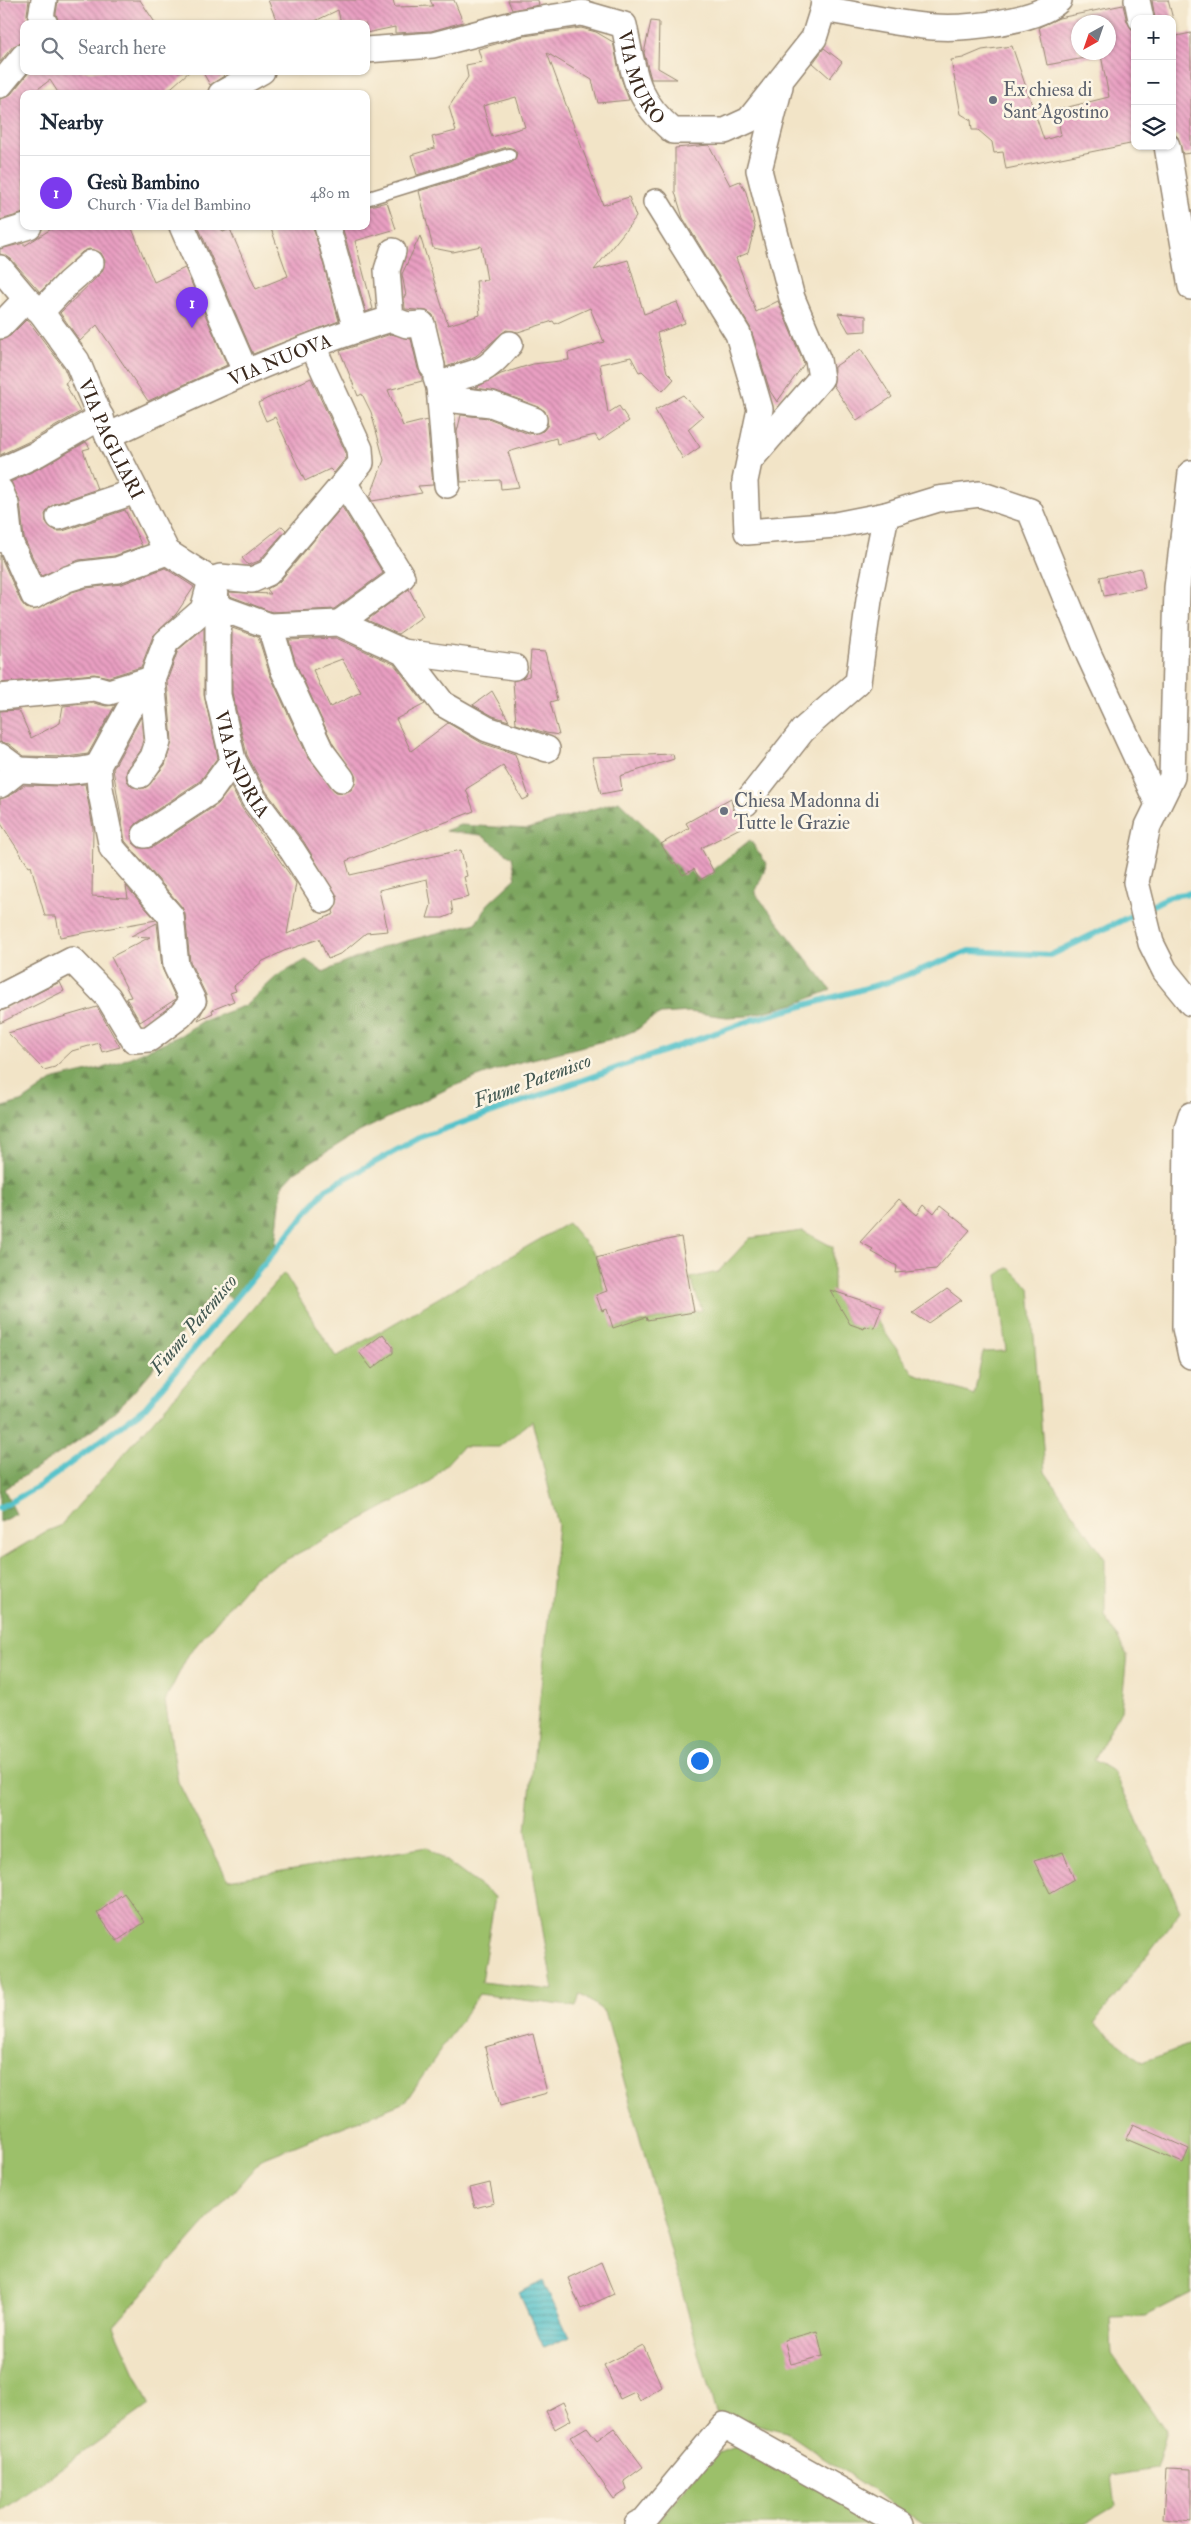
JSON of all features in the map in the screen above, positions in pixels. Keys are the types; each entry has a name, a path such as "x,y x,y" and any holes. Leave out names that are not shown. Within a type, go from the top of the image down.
{"street":[{"path":"43,20 41,17 44,0"},
{"path":"824,5 934,27 978,25 1016,18 1052,7 1059,0"},
{"path":"1137,0 1140,15"},
{"name":"VIA MURO","path":"370,50 433,45 521,22 582,13 624,25 642,98 656,116 673,132 725,131 749,120 814,38 824,5"},
{"path":"0,85 20,61"},
{"path":"229,90 255,75"},
{"path":"750,460 822,378 818,360 792,298 759,170 781,79"},
{"path":"1168,150 1191,286"},
{"path":"656,202 738,334 760,408 745,481 747,532 835,525 886,515 938,499 980,494 1030,511 1089,655 1158,804"},
{"path":"0,235 20,229"},
{"path":"184,230 245,371"},
{"path":"328,230 356,329"},
{"path":"393,250 387,270 391,319 407,325 422,324 435,375 447,485"},
{"path":"0,326 68,283 91,263"},
{"name":"VIA PAGLIARI","path":"0,268 34,306 78,361 105,426 167,552 210,580"},
{"name":"VIA NUOVA","path":"0,471 105,426 245,371 313,347 356,329 391,319"},
{"path":"435,375 450,378 482,370 494,361 510,344"},
{"path":"210,580 220,577 252,580 268,574 361,463 360,448 313,347"},
{"path":"435,375 456,400 491,404 534,420"},
{"path":"1191,473 1177,588 1172,777 1148,826 1136,882 1151,943 1165,971 1191,1003"},
{"path":"339,623 402,577 345,484"},
{"path":"0,490 6,504 5,540 34,596 83,574 117,570 167,552"},
{"path":"59,517 136,491"},
{"path":"746,803 803,730 858,682 869,600 886,515"},
{"path":"210,580 218,607 270,626 339,623 403,652 514,667"},
{"path":"0,996 72,960 108,997 134,1040 149,1039 180,1016 193,1001 176,966 171,916 112,848 100,788 98,766 128,710 152,679 166,642 203,610 210,580"},
{"name":"VIA ANDRIA","path":"218,607 218,695 233,760 270,823 292,850 324,900"},
{"path":"270,626 283,669 321,751 342,779"},
{"path":"403,652 443,704 487,728 548,749"},
{"path":"0,697 95,688 108,692 152,679"},
{"path":"140,775 153,757 158,742 152,679"},
{"path":"145,835 210,792 233,760"},
{"path":"0,785 10,763 67,772 98,766"},
{"path":"1191,1115 1187,1128 1185,1328 1191,1356"},
{"path":"637,2524 644,2521 724,2425 901,2524"}],"lane":[{"path":"370,198 508,155"}],"green space":[{"path":"619,801 700,880 750,840 767,864 755,893 831,990 798,1003 747,1016 727,1017 689,1012 661,1014 649,1020 638,1029 619,1037 513,1064 451,1087 355,1134 295,1172 282,1186 275,1247 236,1302 217,1289 135,1391 122,1404 95,1428 65,1450 4,1489 16,1514 0,1522 0,1108 23,1101 55,1079 110,1066 181,1035 202,1021 246,1005 277,976 306,960 323,972 383,947 476,923 488,904 516,878 512,857 481,835 445,831 460,825 528,829"},
{"path":"568,1223 596,1256 613,1328 702,1310 690,1278 718,1272 750,1238 803,1231 833,1247 833,1294 850,1324 877,1321 914,1374 974,1395 983,1352 1006,1351 997,1275 1009,1267 1030,1288 1045,1472 1105,1559 1105,1616 1127,1655 1121,1710 1094,1760 1114,1772 1181,1911 1094,2023 1142,2062 1191,2044 1191,2293 1146,2316 1110,2317 1112,2354 1166,2431 1155,2469 1111,2476 1115,2506 1085,2524 923,2524 786,2432 716,2414 605,2012 580,1994 576,2007 479,1994 405,2102 262,2159 114,2326 149,2405 0,2512 0,1559 45,1532 60,1526 284,1273 336,1357","holes":["532,1421 558,1525 526,1831 553,1990 481,1982 495,1897 427,1847 228,1880 178,1782 165,1701 188,1655 254,1577 429,1483 462,1447 499,1447"]},
{"path":"743,2444 888,2524 656,2524 709,2457"}],"water":[{"path":"543,2281 569,2337 544,2348 519,2293"}],"building":[{"path":"0,0 29,0 28,20 20,20 20,43 13,46 0,62"},
{"path":"58,0 140,0 153,20 58,20 56,14"},
{"path":"268,0 393,0 395,7 433,6 430,0 454,0 463,22 431,31 395,33 395,27 370,32 370,20 340,20 338,10 317,20 276,20"},
{"path":"508,0 538,0 539,5 512,10"},
{"path":"1152,0 1168,0 1172,15 1154,15"},
{"path":"1123,5 1127,22 1131,27 1131,144 1006,169 1003,152 994,153 992,142 978,130 972,130 971,120 961,114 951,60 963,58 982,50 1012,46 1044,140 1061,135 1056,110 1109,97 1102,60 1116,60 1116,15 1074,15"},
{"path":"1071,16 1071,60 1074,60 1047,65 1039,27 1059,18"},
{"path":"651,21 659,22 658,68 677,79 651,79 644,53"},
{"path":"581,28 596,32 613,42 620,75 629,100 598,103 592,80 547,53 603,205 629,197 636,217 594,270 628,260 644,314 677,302 685,323 657,333 667,372 674,379 663,391 642,371 639,372 631,357 600,364 608,413 619,406 629,421 599,441 595,435 557,444 556,438 508,452 519,487 501,489 500,480 461,482 457,432 461,415 488,418 529,434 543,431 548,425 545,411 539,407 496,391 475,388 501,374 533,364 569,360 568,353 604,342 590,308 555,324 553,321 518,332 506,330 476,356 446,367 433,315 427,311 405,309 404,296 406,296 402,274 420,236 448,325 480,315 476,281 487,280 481,246 453,252 433,248 419,191 511,163 515,160 517,153 514,149 507,147 417,175 411,155 435,148 432,137 456,131 449,107 468,77 466,65 482,62 478,49 524,36","holes":["516,97 525,127 492,137 483,106"]},
{"path":"1191,33 1191,153 1183,154 1176,136 1176,36"},
{"path":"824,48 842,62 830,78 813,63"},
{"path":"27,75 185,75 169,90 56,90 50,80 36,90 20,90 20,214 0,220 0,99 11,94"},
{"path":"204,75 224,76 210,85"},
{"path":"709,145 730,185 740,181 746,192 755,227 748,253 736,258 756,312 778,301 804,364 777,402 770,391 750,327 683,218 675,192 675,148"},
{"path":"387,202 396,229 355,241 373,309 366,312 343,230 370,230 370,206"},
{"path":"50,230 133,230 154,282 185,268 227,365 148,401 97,325 80,341 60,313 101,273 105,261 101,253 89,249 82,252 40,292 11,259 0,254 0,249 24,243 24,246"},
{"path":"200,230 222,230 223,232 230,230 256,289 288,276 271,230 314,230 339,321 253,354"},
{"path":"838,313 866,316 866,331 849,332"},
{"path":"27,319 64,368 69,380 65,383 80,412 30,441 0,455 0,340 10,336"},
{"path":"391,334 411,339 418,369 422,376 422,381 388,390 403,426 427,420 433,485 418,486 422,493 372,501 370,497 384,460 371,412 362,394 358,396 340,351"},
{"path":"861,349 892,397 857,421 833,385 834,367"},
{"path":"311,378 346,453 346,458 334,473 330,469 305,481 275,417 266,421 258,403"},
{"path":"683,395 703,416 688,429 700,447 683,459 655,410"},
{"path":"86,442 90,448 83,450 97,489 54,504 45,514 46,522 56,531 63,531 125,510 142,546 114,556 79,560 41,576 24,538 20,502 11,482"},
{"path":"342,507 383,573 334,609 272,612 230,596 229,592 271,594 267,589 279,582"},
{"path":"282,526 286,530 259,561 248,565 242,558"},
{"path":"0,555 21,602 26,608 33,610 72,592 86,588 122,584 165,568 194,587 176,614 153,636 141,667 109,677 94,674 0,683"},
{"path":"1141,568 1145,588 1104,596 1100,577"},
{"path":"409,589 423,616 398,634 367,620"},
{"path":"204,628 204,695 218,757 200,781 137,823 132,829 133,843 139,848 153,847 218,804 231,787 242,808 296,883 287,934 334,914 333,911 338,899 304,842 266,791 247,755 232,693 232,628 258,637 270,675 308,757 336,792 344,793 351,790 355,784 356,777 333,744 296,664 289,640 336,638 394,664 425,704 396,719 411,751 448,723 482,743 515,754 529,797 523,800 503,766 466,789 474,811 346,861 350,875 461,850 467,876 464,877 469,897 451,901 453,914 443,918 427,918 431,905 427,879 379,890 388,931 366,933 342,953 328,959 319,939 284,951 263,961 234,986 236,991 230,993 234,1001 212,1010 213,1013 198,1020 207,1002 206,995 190,962 185,914 182,907 125,841 113,769 141,717 143,740 140,750 128,767 127,781 132,787 145,788 165,765 172,741 167,681 178,650","holes":["342,659 361,692 330,707 313,670"]},
{"path":"531,651 545,652 557,700 550,702 559,735 516,724 513,681 529,676"},
{"path":"492,691 509,721 493,716 473,705"},
{"path":"94,703 106,706 115,705 88,754 68,757 24,756 9,744 0,742 0,711 19,710 31,738 60,723 63,706"},
{"path":"673,754 674,759 620,776 622,790 601,794 592,757"},
{"path":"85,784 93,828 92,896 128,898 126,886 156,920 60,937 56,916 45,916 31,866 29,867 0,822 0,799 9,796 24,785 59,786"},
{"path":"731,798 733,809 742,816 746,825 701,848 714,872 700,880 694,869 683,875 675,862 673,864 661,844 689,828 686,823"},
{"path":"157,923 162,968 176,999 140,1022 126,998 131,997 111,957 150,937 131,936"},
{"path":"60,982 64,991 0,1023 0,1011"},
{"path":"97,1007 120,1047 102,1052 99,1043 72,1051 55,1067 44,1070 8,1033"},
{"path":"899,1199 917,1215 924,1205 934,1214 940,1206 970,1230 936,1269 896,1273 897,1266 872,1252 873,1249 860,1242"},
{"path":"681,1237 694,1312 647,1320 646,1317 613,1328 607,1309 602,1311 596,1295 607,1291 596,1258"},
{"path":"947,1289 961,1300 928,1323 913,1313"},
{"path":"830,1290 882,1307 874,1328 865,1326 864,1329 850,1324"},
{"path":"383,1334 393,1347 393,1353 372,1369 359,1352"},
{"path":"1063,1852 1074,1879 1050,1893 1034,1861"},
{"path":"124,1893 145,1922 117,1941 97,1913"},
{"path":"533,2034 547,2093 500,2106 485,2047"},
{"path":"1133,2124 1189,2149 1183,2163 1126,2139"},
{"path":"490,2183 494,2203 475,2208 470,2188"},
{"path":"601,2262 614,2294 581,2309 568,2278"},
{"path":"817,2331 823,2356 791,2364 784,2340"},
{"path":"643,2345 662,2387 640,2401 635,2392 620,2399 604,2365"},
{"path":"563,2402 571,2420 555,2429 546,2411"},
{"path":"587,2427 597,2440 614,2428 643,2467 624,2481 627,2490 614,2499 570,2437"},
{"path":"1166,2468 1191,2469 1191,2522 1163,2519"}],"waterway":[{"name":"Fiume Patemisco","path":"1149,907 1170,896 1191,893"},
{"name":"Fiume Patemisco","path":"0,1508 41,1485 145,1408 326,1189 419,1138 752,1020 888,982 969,951 1051,955 1137,913"}],"place":[{"name":"Ex chiesa di Sant'Agostino","path":"993,100"},
{"name":"Gesù Bambino","path":"192,328"},
{"name":"Chiesa Madonna di Tutte le Grazie","path":"724,811"}]}
